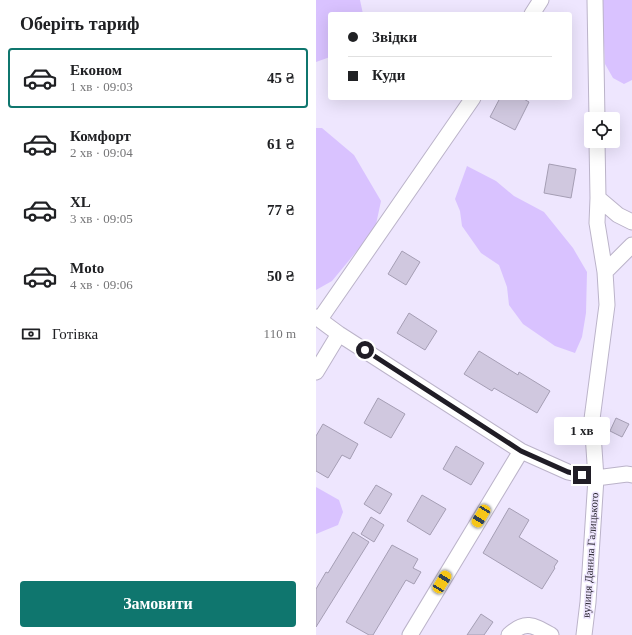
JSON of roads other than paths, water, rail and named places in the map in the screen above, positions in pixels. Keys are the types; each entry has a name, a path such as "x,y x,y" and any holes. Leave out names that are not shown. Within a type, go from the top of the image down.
{"street":[{"path":"533,12 541,0"},
{"path":"595,0 597,112"},
{"path":"472,100 318,318 339,334 521,451 568,472 596,478 627,474 632,475"},
{"name":"вулиця Данила Галицького","path":"584,635 588,602 596,478 592,419 607,305 605,272 597,223 597,148"},
{"path":"598,198 618,215 632,222"},
{"path":"605,272 632,245"},
{"path":"316,372 339,334"},
{"path":"410,635 521,451"},
{"path":"509,635 518,627 531,626 551,635"}]}
